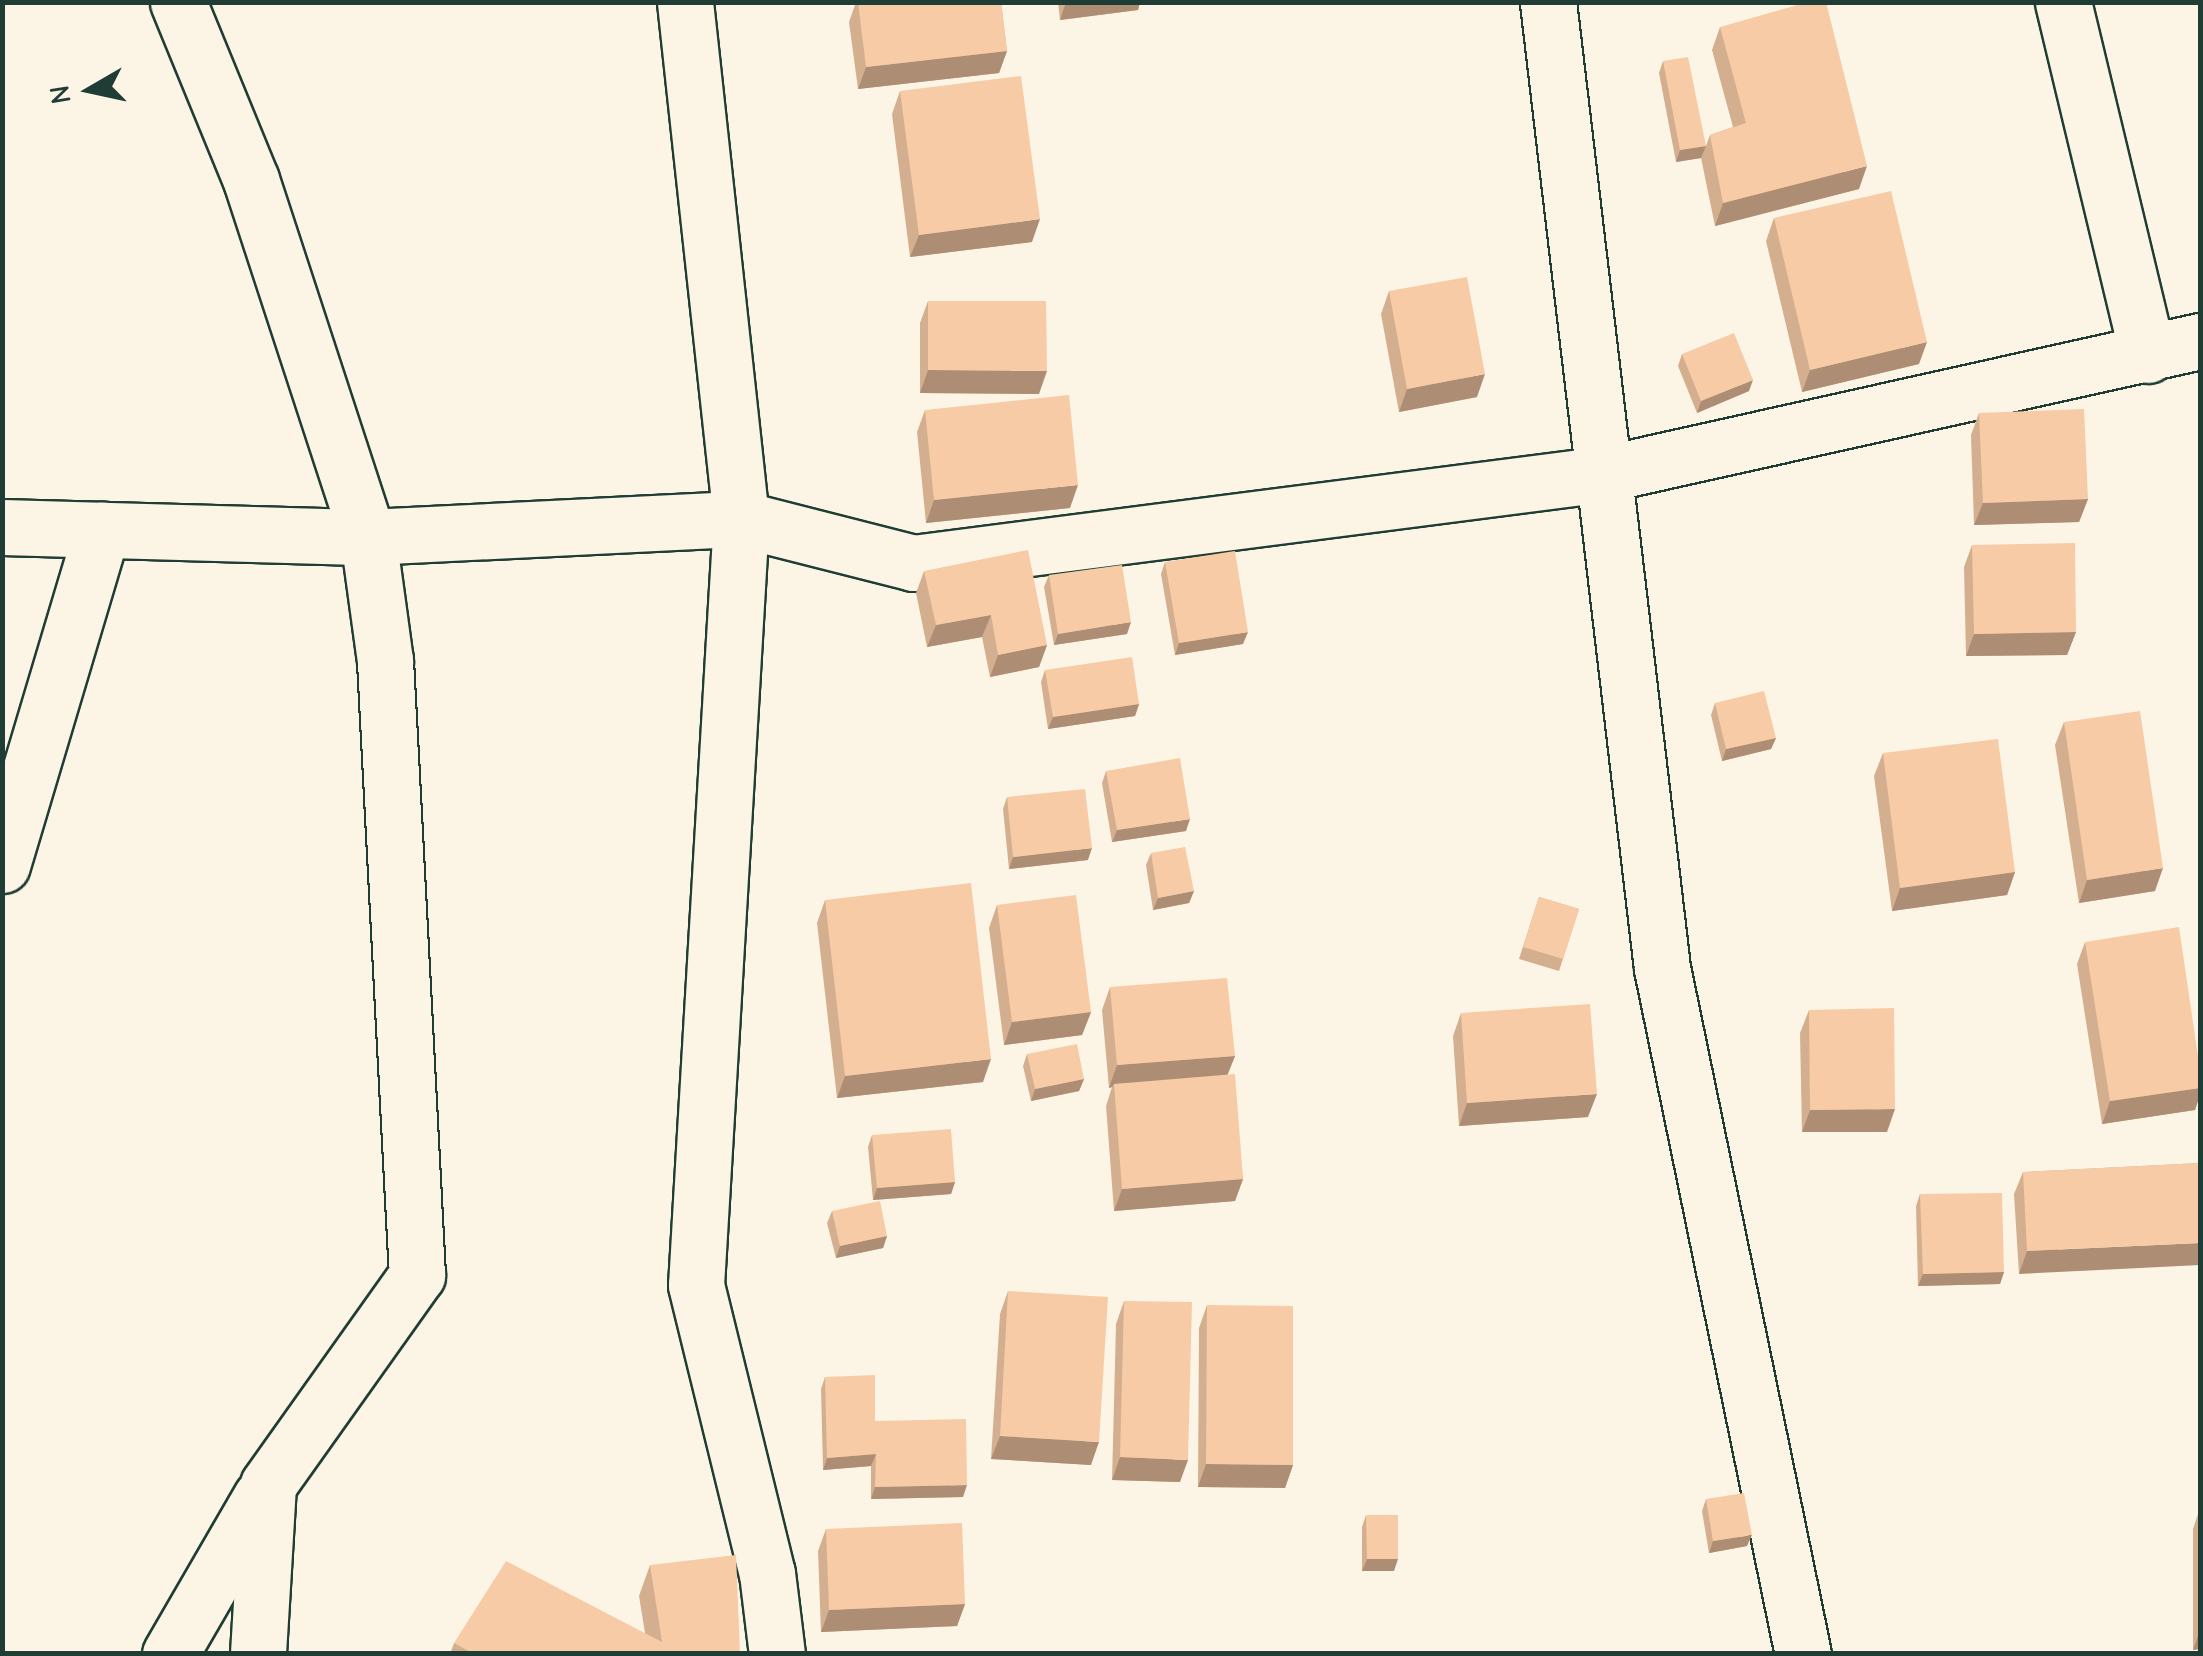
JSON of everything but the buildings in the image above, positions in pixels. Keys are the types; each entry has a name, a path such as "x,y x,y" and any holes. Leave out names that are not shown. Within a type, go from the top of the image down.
{"street":[{"path":"170,1654 268,1485 416,1275 385,660 368,538 251,180 178,2"},
{"path":"684,2 741,519 696,1285 767,1574 777,1654"},
{"path":"1548,2 1662,968 1802,1654"},
{"path":"2063,2 2148,356"},
{"path":"2,527 368,538 741,519 913,563 1604,474 2200,342"},
{"path":"2,865 102,530"},
{"path":"258,1654 268,1485"}]}
